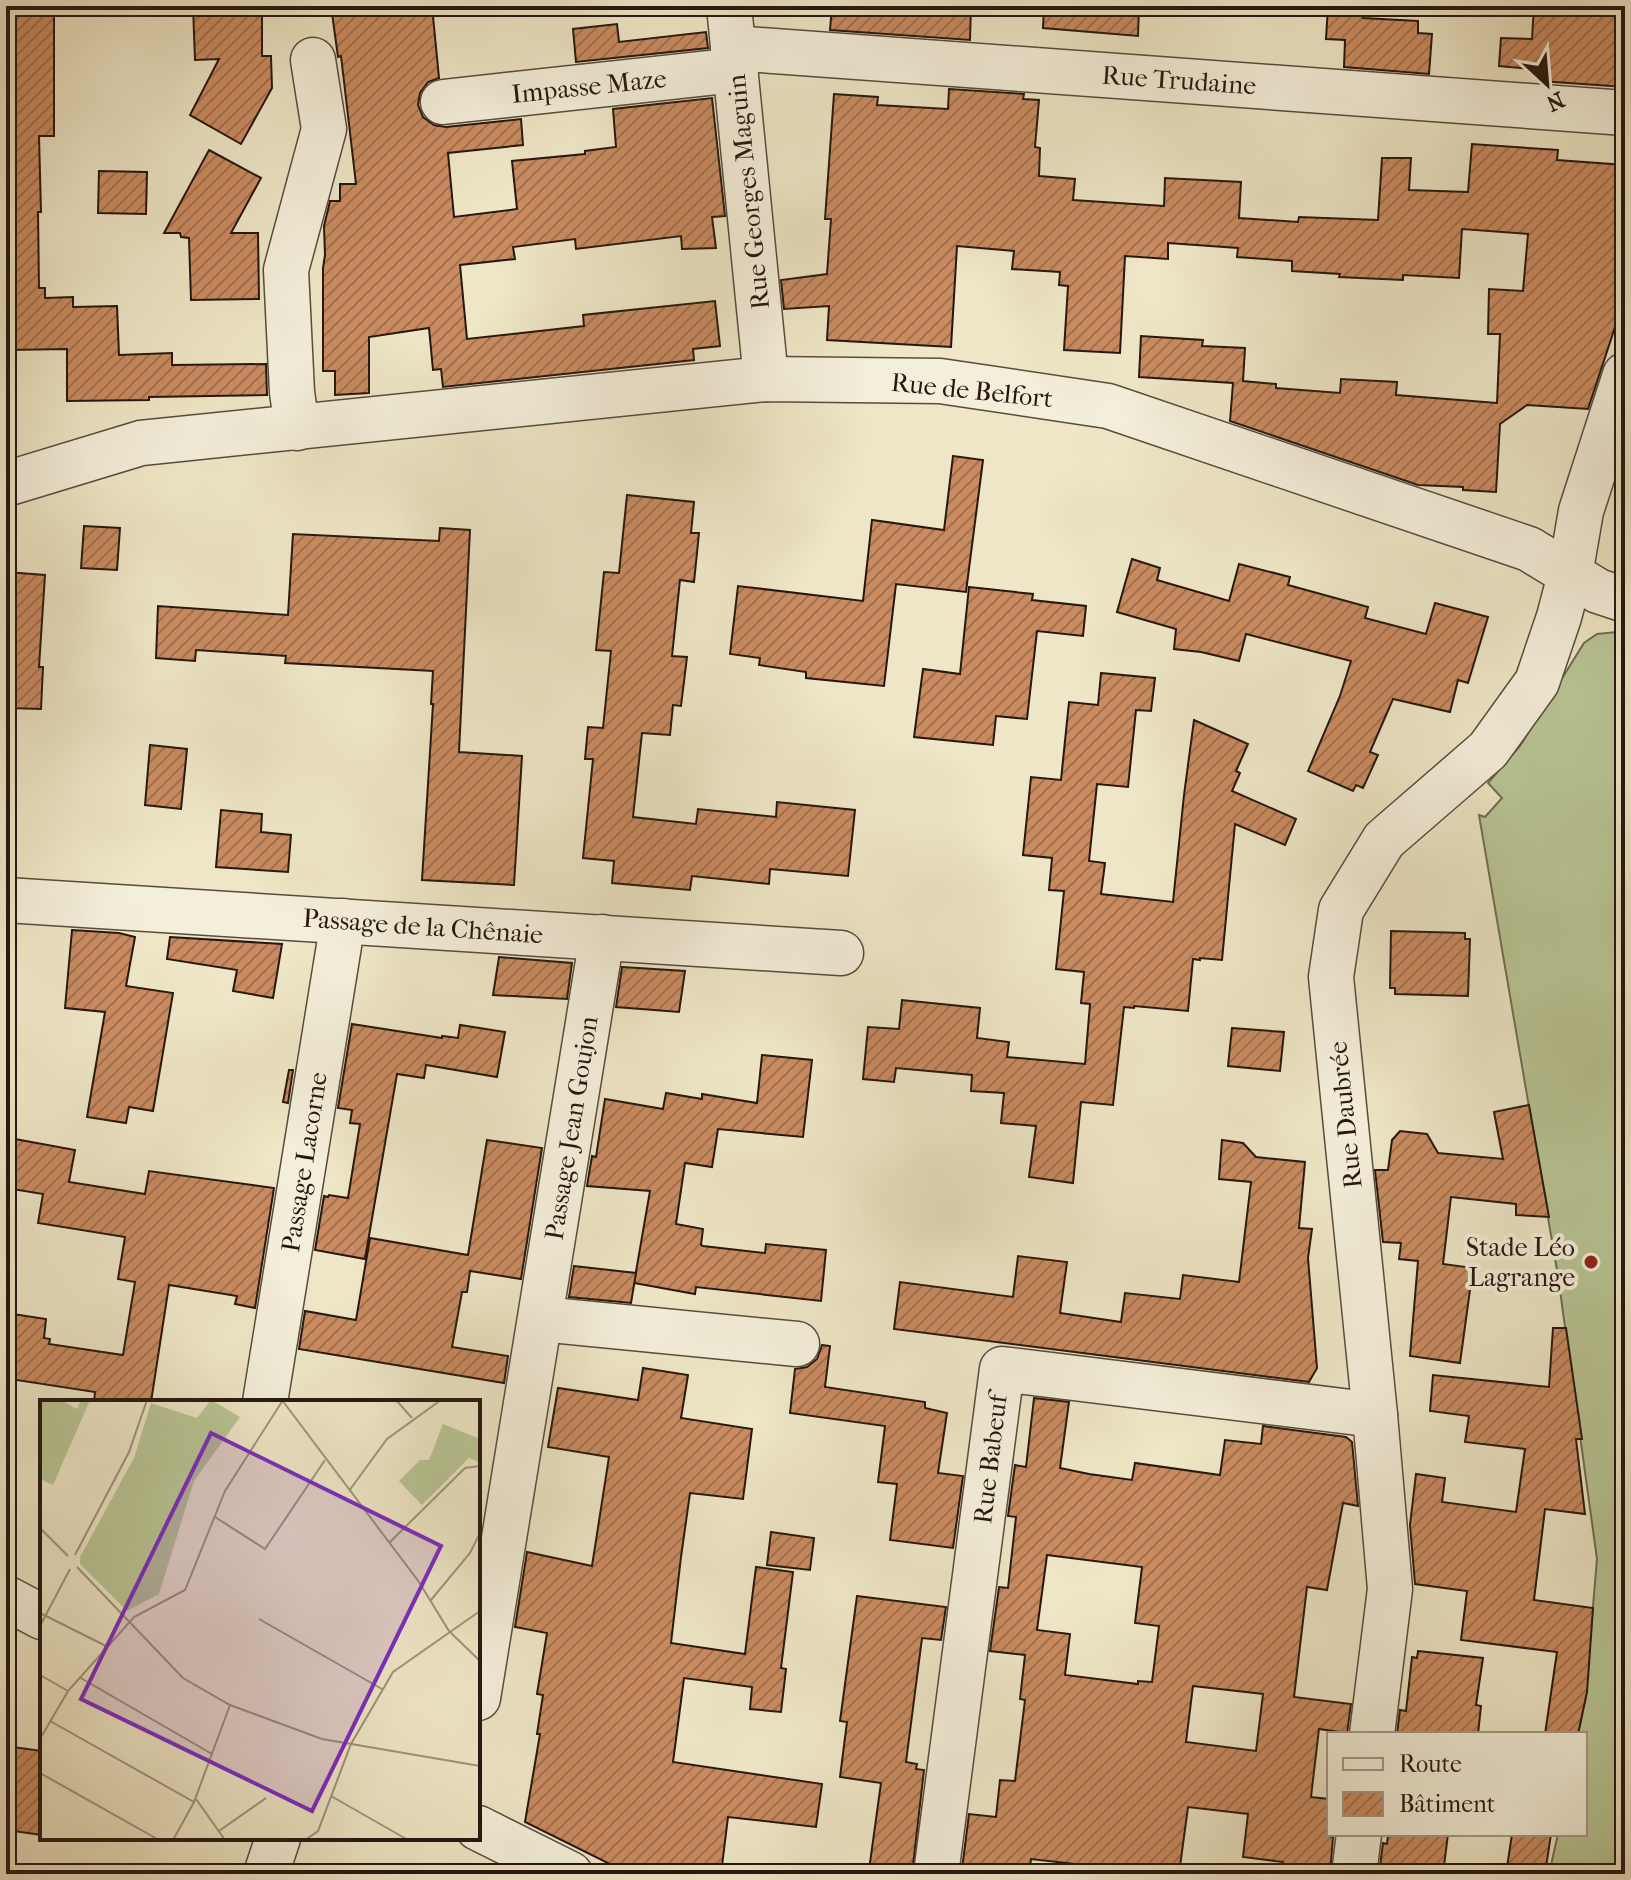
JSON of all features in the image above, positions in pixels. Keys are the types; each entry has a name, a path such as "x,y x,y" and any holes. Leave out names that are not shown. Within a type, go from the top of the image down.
{"street":[{"name":"Impasse Maze","path":"443,102 733,41"},
{"name":"Rue Trudaine","path":"733,41 1625,113"},
{"name":"Rue Georges Maguin","path":"733,41 766,379"},
{"path":"297,428 292,392 286,270 324,129 313,60"},
{"name":"Rue Daubrée","path":"1372,1732 1390,1589 1331,977 1341,910 1384,840 1488,750 1537,682 1570,575 1581,511 1625,375"},
{"name":"Rue de Belfort","path":"6,484 141,443 766,379 940,381 1108,406 1529,549 1598,591 1625,600"},
{"name":"Passage de la Chênaie","path":"6,900 841,953"},
{"name":"Passage Lacorne","path":"265,1400 343,921"},
{"name":"Passage Jean Goujon","path":"480,1686 602,937"},
{"path":"541,1319 797,1344"},
{"name":"Rue Babeuf","path":"936,1874 1002,1369 1375,1415"},
{"path":"6,1598 40,1616"},
{"path":"480,1829 570,1874"},
{"path":"1354,1874 1359,1836"},
{"path":"266,1874 277,1840"}],"green space":[{"name":"Stade Léo Lagrange","path":"1617,632 1625,635 1625,1874 1549,1874 1558,1836 1587,1836 1587,1732 1578,1732 1585,1700 1597,1559 1558,1276 1479,815 1485,817 1502,798 1488,783 1520,746 1584,643 1597,634"}],"building":[{"path":"23,6 54,6 54,136 39,136 39,288 45,288 45,298 73,297 73,307 117,306 119,355 172,353 172,365 266,364 267,395 67,401 67,349 8,350 6,10 23,10"},
{"path":"193,6 262,6 262,56 271,56 272,88 241,144 190,115 219,59 195,60"},
{"path":"331,6 432,6 439,78 428,82 420,93 418,105 423,117 434,125 446,127 521,119 523,145 448,153 454,217 517,209 512,161 585,154 585,151 616,147 613,109 712,98 725,216 712,217 716,248 682,249 681,236 576,249 575,239 513,247 515,259 460,265 467,339 584,326 583,315 715,301 720,346 693,349 694,360 443,387 441,369 433,370 429,328 369,337 369,393 335,395 335,371 323,371 324,226 330,201 340,201 340,184 356,184 341,56 338,57"},
{"path":"832,6 971,6 970,40 830,30"},
{"path":"1044,6 1139,6 1138,36 1043,28"},
{"path":"1328,6 1364,6 1363,18 1418,21 1418,33 1432,34 1429,74 1344,67 1345,40 1326,39"},
{"path":"1534,6 1625,6 1625,87 1540,81 1541,70 1499,66 1501,38 1532,39"},
{"path":"617,24 619,42 706,32 708,48 576,62 573,29"},
{"path":"949,89 1024,94 1023,99 1039,100 1035,147 1040,148 1039,176 1075,179 1073,200 1164,206 1165,178 1241,182 1239,218 1298,222 1299,217 1378,220 1382,158 1411,158 1409,190 1468,192 1472,144 1558,150 1557,160 1625,165 1618,318 1588,409 1527,405 1500,424 1496,492 1463,490 1463,487 1418,485 1230,421 1233,383 1139,377 1141,336 1203,340 1202,346 1245,348 1243,381 1276,384 1276,388 1340,393 1341,379 1397,382 1396,395 1497,403 1500,334 1488,334 1489,289 1523,291 1528,234 1462,229 1459,278 1403,275 1403,280 1292,271 1292,261 1237,257 1238,248 1168,243 1168,259 1125,256 1120,353 1064,350 1068,286 1059,285 1060,272 1012,269 1014,251 957,246 951,347 827,340 829,306 784,309 781,280 827,274 831,219 825,219 834,94 878,97 877,105 948,109"},
{"path":"209,150 261,178 231,233 258,233 259,299 191,300 189,238 181,237 180,233 164,233"},
{"path":"99,171 147,172 146,214 98,213"},
{"path":"953,456 983,460 966,592 896,584 884,686 806,678 806,672 759,665 760,658 730,654 738,586 863,601 872,520 944,530"},
{"path":"627,495 694,502 691,533 699,533 694,582 680,580 672,656 687,657 681,706 673,705 670,735 642,733 633,817 696,824 698,809 776,817 777,802 855,810 848,876 770,869 769,884 692,876 690,890 612,883 614,861 583,858 593,759 585,759 588,727 603,728 611,651 596,650 604,572 619,573"},
{"path":"84,526 120,528 117,570 81,568"},
{"path":"440,528 470,530 459,752 522,756 514,885 422,880 433,671 285,663 286,656 196,650 195,661 156,658 158,606 288,615 293,534 439,541"},
{"path":"1132,559 1160,568 1157,580 1229,601 1239,564 1290,577 1288,585 1368,607 1365,618 1426,634 1435,603 1488,617 1468,683 1458,680 1450,712 1393,699 1370,752 1378,755 1363,788 1356,785 1353,791 1308,771 1340,696 1351,661 1246,634 1239,661 1174,649 1176,629 1117,612"},
{"path":"6,572 45,575 39,667 43,667 41,709 7,708 11,624 6,624"},
{"path":"969,587 1033,594 1032,600 1086,606 1083,636 1037,631 1027,719 996,716 993,745 914,737 923,669 960,674"},
{"path":"1101,673 1155,678 1151,711 1136,710 1128,787 1097,784 1089,861 1105,863 1101,894 1173,902 1194,720 1248,744 1236,771 1240,773 1232,791 1296,819 1285,845 1235,824 1222,960 1193,959 1188,1011 1124,1007 1113,1105 1081,1102 1073,1183 1029,1177 1036,1126 1001,1123 1004,1093 971,1091 972,1075 896,1068 894,1082 863,1079 868,1027 899,1029 902,1000 980,1008 977,1038 1009,1042 1007,1057 1085,1064 1090,1004 1081,1003 1084,972 1056,969 1064,891 1049,890 1052,858 1023,855 1031,777 1061,780 1069,702 1098,705"},
{"path":"150,745 187,749 181,809 145,805"},
{"path":"221,810 262,814 261,832 291,835 288,872 216,867"},
{"path":"72,930 135,937 126,986 173,993 153,1111 129,1107 126,1123 87,1117 105,1012 65,1008"},
{"path":"1391,931 1465,933 1465,939 1470,939 1468,996 1395,994 1395,988 1390,988"},
{"path":"170,937 282,944 273,998 233,991 237,970 167,959"},
{"path":"499,957 572,963 567,999 493,995"},
{"path":"622,967 685,971 679,1012 616,1007"},
{"path":"352,1024 442,1038 458,1038 460,1025 505,1032 497,1077 426,1065 424,1078 397,1074 365,1259 315,1250 324,1196 348,1198 360,1124 350,1123 352,1110 338,1108"},
{"path":"1232,1028 1284,1032 1280,1071 1228,1066"},
{"path":"762,1055 812,1060 803,1137 718,1129 712,1167 685,1163 676,1224 703,1229 703,1246 765,1253 766,1244 826,1250 821,1301 696,1287 695,1294 634,1283 650,1191 587,1186 592,1156 596,1157 605,1099 663,1109 666,1093 702,1099 702,1094 757,1103"},
{"path":"289,1070 293,1070 288,1103 283,1102"},
{"path":"1529,1105 1549,1217 1516,1215 1516,1204 1451,1197 1443,1264 1473,1268 1460,1363 1410,1356 1418,1261 1399,1259 1401,1243 1383,1242 1375,1170 1388,1170 1392,1140 1400,1131 1427,1134 1438,1153 1503,1159 1494,1112"},
{"path":"15,1139 75,1150 69,1182 145,1194 149,1171 274,1188 255,1308 235,1304 237,1296 169,1285 151,1400 94,1400 95,1392 10,1379 12,1358 6,1357 6,1313 46,1319 44,1338 50,1339 49,1344 123,1355 135,1282 118,1279 125,1237 38,1223 43,1194 6,1188"},
{"path":"487,1140 542,1148 521,1279 470,1271 467,1292 462,1292 452,1347 508,1356 504,1383 299,1349 305,1311 356,1320 370,1238 468,1255"},
{"path":"1222,1140 1243,1143 1256,1157 1305,1162 1299,1228 1312,1229 1308,1258 1317,1368 1309,1382 894,1329 900,1282 1013,1297 1018,1256 1067,1262 1060,1313 1121,1322 1125,1293 1180,1299 1183,1275 1239,1282 1251,1182 1219,1179"},
{"path":"574,1266 636,1273 631,1303 569,1297"},
{"path":"1553,1328 1566,1328 1582,1439 1576,1439 1585,1514 1545,1509 1534,1600 1593,1608 1587,1692 1578,1732 1545,1732 1557,1652 1461,1640 1467,1591 1415,1584 1410,1525 1416,1474 1445,1478 1442,1502 1516,1512 1525,1449 1465,1442 1469,1416 1430,1411 1433,1375 1549,1387"},
{"path":"822,1345 830,1346 825,1387 925,1402 925,1408 947,1413 938,1473 963,1476 953,1548 890,1540 897,1484 878,1482 885,1426 790,1413 795,1369 807,1367 817,1359"},
{"path":"643,1368 688,1375 681,1418 752,1429 743,1499 690,1493 671,1643 745,1654 756,1567 793,1572 781,1668 786,1669 781,1712 750,1709 752,1687 684,1678 673,1762 822,1784 816,1827 728,1817 721,1874 630,1874 525,1822 540,1734 537,1734 543,1695 537,1694 547,1633 515,1627 527,1552 592,1566 609,1457 548,1447 558,1388 638,1400"},
{"path":"1034,1398 1069,1402 1060,1468 1132,1480 1135,1463 1220,1475 1225,1440 1261,1444 1263,1426 1346,1437 1352,1442 1358,1506 1343,1503 1327,1590 1307,1587 1294,1697 1351,1704 1347,1732 1319,1729 1311,1797 1327,1799 1327,1836 1333,1837 1330,1874 1282,1874 1283,1862 1243,1857 1248,1814 1188,1807 1179,1874 1146,1874 1031,1859 1029,1874 962,1869 969,1814 996,1817 1000,1780 1015,1781 1025,1700 1020,1699 1025,1655 990,1651 999,1587 1008,1588 1016,1517 1008,1516 1015,1465 1026,1467","holes":["1047,1555 1142,1567 1135,1623 1159,1626 1152,1682 1138,1681 1138,1684 1065,1675 1070,1634 1037,1630","1193,1686 1263,1694 1256,1751 1186,1742"]},
{"path":"771,1532 814,1538 810,1570 767,1565"},
{"path":"857,1596 946,1607 941,1640 922,1638 906,1762 917,1764 916,1769 924,1770 912,1874 869,1870 881,1783 840,1777 847,1722 840,1721"},
{"path":"1418,1651 1483,1658 1476,1705 1481,1706 1478,1732 1397,1732 1400,1710 1406,1711 1412,1657 1417,1658"},
{"path":"6,1746 40,1751 40,1835 6,1830"},
{"path":"1388,1836 1448,1836 1443,1874 1379,1874 1383,1843 1387,1844"},
{"path":"1512,1836 1551,1836 1545,1874 1506,1874"}],"place":[{"name":"Stade Léo Lagrange","path":"1591,1262"}]}
